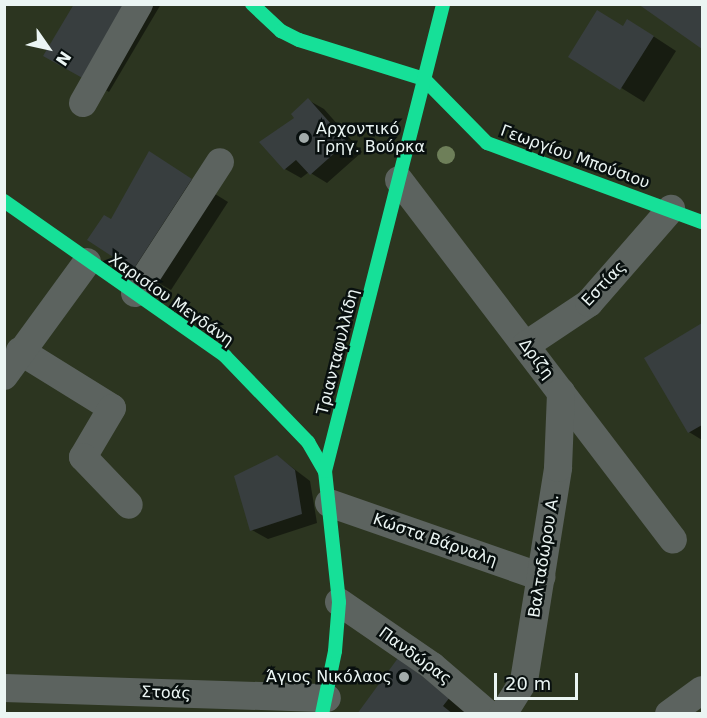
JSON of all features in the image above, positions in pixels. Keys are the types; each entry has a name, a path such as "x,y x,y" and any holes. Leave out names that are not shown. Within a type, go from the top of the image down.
{"street":[{"path":"83,103 139,4"},
{"path":"252,4 281,31 299,40 424,79"},
{"name":"Τριανταφυλλίδη","path":"325,706 339,602 325,471 443,4"},
{"name":"Γεωργίου Μπούσιου","path":"424,79 467,126 487,143 702,222"},
{"path":"451,124 467,126"},
{"path":"407,145 424,131"},
{"path":"135,293 220,162"},
{"name":"Δρίζη","path":"399,180 673,540"},
{"name":"Χαρισίου Μεγδάνη","path":"4,201 87,262 225,356 309,442 325,471"},
{"name":"Εστίας","path":"526,345 589,303 671,209"},
{"path":"4,376 87,262"},
{"path":"20,351 112,408 83,457 129,505"},
{"name":"Βαλταδώρου Α.","path":"503,714 524,681 558,468 561,392"},
{"name":"Κώστα Βάρναλη","path":"329,503 541,577"},
{"name":"Πανδώρας","path":"339,602 432,666 488,714"},
{"name":"Στοάς","path":"4,688 126,703 325,706"},
{"path":"669,714 702,690"}],"green space":[{"path":"4,5 702,5 702,713 5,713"}],"building":[{"path":"74,4 130,4 86,80 43,56"},
{"path":"638,4 702,4 702,49"},
{"path":"597,10 623,26 627,19 654,36 620,90 568,57"},
{"name":"Αρχοντικό Γρηγ. Βούρκα","path":"308,98 347,142 310,175 296,160 284,170 259,142 294,118 291,114"},
{"path":"149,151 192,179 133,270 87,240 104,215 111,219"},
{"path":"702,323 702,425 688,433 644,358"},
{"path":"277,455 295,470 302,514 250,531 234,476"},
{"name":"Άγιος Νικόλαος","path":"398,658 450,697 443,706 453,714 357,714"}],"traffic: fast":[{"path":"252,4 281,31 299,40 424,79 487,143 702,222"},
{"path":"322,714 335,651 339,602 325,471 443,4"},
{"path":"4,201 225,356 308,442 325,471"}],"place":[{"name":"Αρχοντικό Γρηγ. Βούρκα","path":"304,138"},
{"name":"Άγιος Νικόλαος","path":"404,677"}]}
